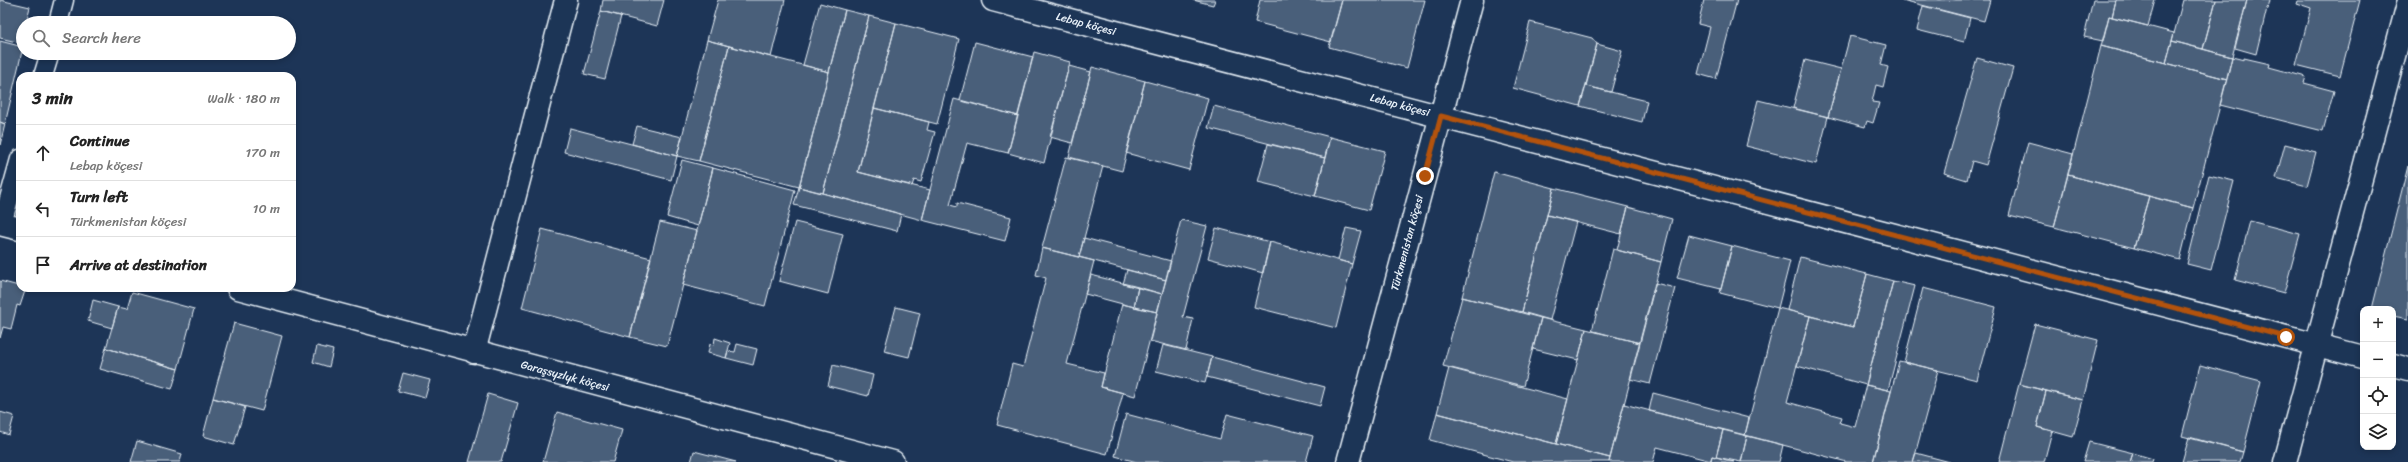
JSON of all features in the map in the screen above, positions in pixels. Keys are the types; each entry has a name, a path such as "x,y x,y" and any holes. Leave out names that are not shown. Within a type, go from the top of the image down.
{"street":[{"path":"474,352 566,0"},
{"name":"Lebap köçesi","path":"993,0 2360,356"},
{"name":"Türkmenistan köçesi","path":"1348,462 1472,0"},
{"path":"2285,462 2408,4"},
{"name":"Garaşsyzlyk köçesi","path":"253,292 474,352 893,462"},
{"path":"2396,366 2408,369"}],"lane":[{"path":"60,16 64,0"},
{"path":"44,72 48,60"},
{"path":"7,226 16,180"}],"building":[{"path":"0,0 30,7 28,16 16,16 16,42 0,38"},
{"path":"603,0 664,0 657,26 601,11"},
{"path":"718,0 785,0 771,57 707,40"},
{"path":"1193,0 1215,0 1213,5"},
{"path":"1260,0 1342,0 1331,42 1255,22"},
{"path":"1342,0 1425,0 1407,68 1329,47"},
{"path":"1704,0 1737,0 1716,79 1698,74 1710,27 1698,24"},
{"path":"1902,0 1990,0 1984,21"},
{"path":"2093,0 2116,0 2112,17 2109,16 2103,41 2084,37"},
{"path":"2116,0 2155,0 2148,26 2112,17"},
{"path":"2183,0 2216,0 2203,49 2172,41"},
{"path":"2216,0 2247,0 2232,57 2203,49"},
{"path":"2247,0 2269,0 2256,54 2235,48"},
{"path":"2297,0 2360,0 2340,76 2296,65 2311,8 2296,3"},
{"path":"820,3 845,10 829,72 803,65"},
{"path":"1923,6 1970,18 1964,42 1917,30"},
{"path":"845,10 869,16 823,193 799,187"},
{"path":"601,11 621,16 605,79 584,74"},
{"path":"869,16 896,23 858,172 930,190 922,220 823,193"},
{"path":"2109,16 2174,33 2166,63 2101,46"},
{"path":"1530,22 1592,38 1597,44 1580,106 1513,88"},
{"path":"896,23 959,39 937,124 874,108"},
{"path":"1850,36 1886,45 1881,65 1888,67 1883,87 1876,85 1872,102 1879,103 1873,123 1867,121 1865,127 1828,117"},
{"path":"707,40 729,46 699,161 677,156"},
{"path":"0,41 16,45 16,60 20,60 5,124 0,122"},
{"path":"2172,41 2232,57 2227,79 2166,63"},
{"path":"975,42 1033,57 1018,116 960,100"},
{"path":"1597,44 1622,51 1611,92 1586,86"},
{"path":"729,46 829,72 799,187 699,161"},
{"path":"2101,46 2227,79 2193,208 2068,175"},
{"path":"1034,52 1070,62 1044,163 1008,153"},
{"path":"2232,57 2270,64 2269,67 2306,77 2304,83 2334,91 2323,131 2220,105"},
{"path":"1977,58 2013,68 1986,165 1972,161 1967,180 1944,173"},
{"path":"1805,60 1841,69 1828,117 1793,108"},
{"path":"1069,66 1091,72 1072,143 1050,137"},
{"path":"1092,67 1145,81 1122,171 1069,157"},
{"path":"1145,81 1208,98 1189,170 1126,153"},
{"path":"1586,86 1647,101 1642,122 1580,106"},
{"path":"954,99 1018,116 1008,153 967,143 950,205 957,207 957,203 1011,217 1005,241 922,220"},
{"path":"1758,100 1828,117 1816,164 1746,146"},
{"path":"1214,106 1330,137 1325,158 1208,128"},
{"path":"874,108 929,122 927,130 935,132 921,182 914,180 912,186 858,172"},
{"path":"0,122 5,124 0,145"},
{"path":"637,126 682,137 677,156 632,144"},
{"path":"570,128 677,156 671,180 564,152"},
{"path":"1330,137 1385,151 1369,210 1315,196"},
{"path":"2028,142 2073,154 2054,227 2009,216"},
{"path":"1268,144 1325,158 1315,196 1258,182"},
{"path":"2285,144 2316,152 2307,186 2276,178"},
{"path":"1066,157 1103,166 1079,257 1042,248"},
{"path":"682,160 713,168 698,226 667,217"},
{"path":"2408,166 2408,319 2396,317 2396,306 2373,306"},
{"path":"713,168 795,190 765,306 683,285"},
{"path":"1494,172 1554,188 1522,312 1462,297"},
{"path":"2068,175 2149,196 2134,248 2054,227"},
{"path":"2209,175 2234,181 2211,270 2187,264"},
{"path":"799,187 901,214 897,231 794,205"},
{"path":"1554,188 1628,207 1621,234 1547,215"},
{"path":"2149,196 2193,208 2180,260 2134,248"},
{"path":"1628,207 1672,219 1661,262 1617,250"},
{"path":"1547,215 1576,222 1550,320 1522,312"},
{"path":"1181,220 1207,226 1183,317 1193,319 1186,350 1150,341"},
{"path":"2250,221 2300,234 2284,293 2235,280"},
{"path":"660,222 697,231 667,346 630,337"},
{"path":"795,222 843,234 828,294 779,281"},
{"path":"1216,228 1270,242 1263,273 1208,258"},
{"path":"1346,228 1361,231 1352,264 1338,260"},
{"path":"542,229 651,258 630,337 522,308"},
{"path":"1689,235 1732,246 1721,289 1677,278"},
{"path":"1084,238 1171,261 1166,280 1079,257"},
{"path":"1270,242 1352,264 1336,328 1254,307"},
{"path":"1732,246 1790,261 1778,308 1720,293"},
{"path":"1042,248 1094,261 1067,364 1104,373 1101,387 1123,393 1107,454 997,425 1012,364 1023,367 1046,278 1036,275"},
{"path":"1613,249 1661,262 1640,343 1592,331"},
{"path":"1800,257 1867,274 1853,327 1787,310"},
{"path":"1127,270 1166,280 1162,294 1123,284"},
{"path":"1867,274 1893,281 1866,385 1797,366 1810,316 1853,327"},
{"path":"1091,275 1138,287 1134,307 1085,294"},
{"path":"0,281 16,285 16,292 25,292 20,306 17,305 11,329 3,327 0,338"},
{"path":"1893,281 1915,286 1888,390 1866,385"},
{"path":"1655,283 1675,288 1650,384 1630,379"},
{"path":"1138,287 1162,294 1157,312 1134,307"},
{"path":"1923,288 1996,307 1977,380 1904,362"},
{"path":"132,292 194,309 178,369 106,348 118,307 127,309"},
{"path":"1462,297 1541,318 1523,386 1443,366"},
{"path":"93,300 118,307 112,328 88,321"},
{"path":"1122,304 1157,312 1135,396 1101,387"},
{"path":"896,307 920,313 909,357 884,351"},
{"path":"1778,308 1810,316 1787,402 1842,417 1840,423 1855,427 1866,385 1891,391 1873,462 1847,462 1745,435"},
{"path":"1541,318 1586,329 1578,360 1533,349"},
{"path":"234,323 282,336 262,411 213,398"},
{"path":"2035,324 2098,340 2083,400 2019,384"},
{"path":"1586,329 1640,343 1610,458 1556,444"},
{"path":"715,338 730,343 726,358 708,353 710,344 714,345"},
{"path":"737,344 757,349 753,365 726,358 728,351 735,352"},
{"path":"1163,345 1212,357 1205,383 1156,371"},
{"path":"317,346 333,350 329,367 313,362"},
{"path":"106,348 178,369 172,389 100,369"},
{"path":"1212,357 1325,387 1320,406 1207,377"},
{"path":"1899,361 1938,370 1913,462 1873,462"},
{"path":"833,365 873,375 868,396 828,386"},
{"path":"2200,365 2261,381 2243,452 2182,436"},
{"path":"1449,368 1568,399 1556,444 1437,413"},
{"path":"403,373 430,380 425,398 398,391"},
{"path":"2019,384 2046,391 2037,427 2052,431 2044,462 1999,462"},
{"path":"2046,391 2083,400 2073,437 2037,427"},
{"path":"1653,393 1749,418 1745,435 1649,411"},
{"path":"488,394 518,403 501,462 469,462"},
{"path":"213,398 245,407 234,445 203,436"},
{"path":"1624,404 1723,430 1716,457 1712,456 1711,461 1657,447 1653,462 1609,462"},
{"path":"0,412 14,416 9,435 0,432"},
{"path":"557,412 622,430 613,462 543,462"},
{"path":"1437,413 1610,458 1609,462 1513,462 1430,440"},
{"path":"1126,414 1220,439 1227,414 1313,436 1306,462 1137,462 1115,456"},
{"path":"1723,430 1747,436 1741,462 1716,457"},
{"path":"1747,436 1783,445 1779,462 1741,462"},
{"path":"2189,437 2243,452 2240,462 2182,462"},
{"path":"137,441 182,454 180,462 131,462"},
{"path":"2089,442 2133,453 2130,462 2083,462"},
{"path":"694,451 736,462 691,462"},
{"path":"1916,453 1950,462 1913,462"},
{"path":"2133,453 2153,459 2152,462 2130,462"},
{"path":"1712,456 1716,457 1734,462 1710,462"}],"route":[{"path":"1425,176 1441,116 2286,337"}]}
